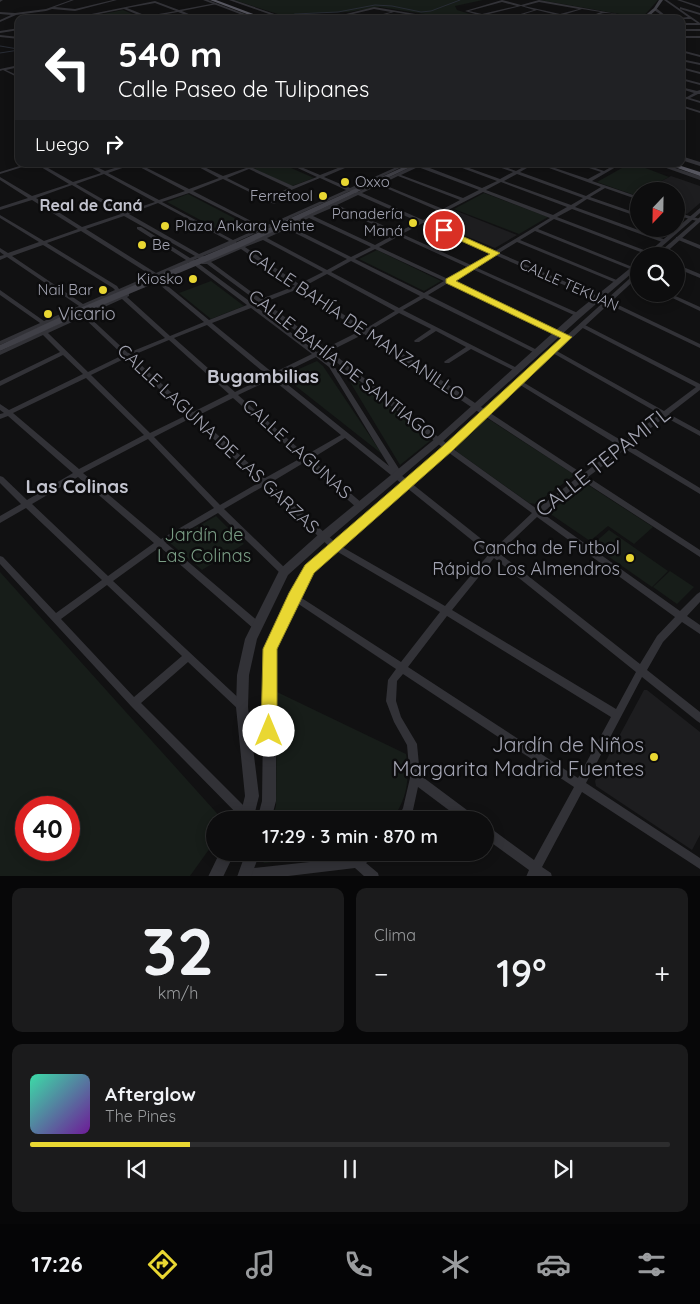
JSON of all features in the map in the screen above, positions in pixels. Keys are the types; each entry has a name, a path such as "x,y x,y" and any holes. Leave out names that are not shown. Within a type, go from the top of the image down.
{"highway":[{"path":"216,2 242,14"},
{"path":"216,2 253,15"},
{"path":"216,2 260,15"},
{"path":"685,166 700,170"},
{"path":"678,167 700,174"}],"main road":[{"path":"648,15 661,0"},
{"path":"1,342 44,328 120,293 309,215 353,192 410,167"}],"street":[{"path":"0,13 15,14 52,8 73,0"},
{"path":"52,8 70,10 116,0"},
{"path":"205,0 216,2"},
{"path":"231,0 277,15"},
{"path":"665,0 700,23"},
{"path":"678,0 700,6"},
{"path":"690,0 700,6"},
{"path":"480,15 466,11 502,1 560,15 584,8"},
{"path":"487,15 539,1 623,15"},
{"path":"91,15 155,2 184,15"},
{"path":"160,15 216,2"},
{"path":"524,15 558,4"},
{"path":"520,15 563,5"},
{"path":"673,6 700,14"},
{"path":"692,11 700,6"},
{"path":"126,8 142,15"},
{"path":"342,15 377,8 423,15"},
{"path":"655,9 665,15"},
{"path":"176,11 188,15"},
{"path":"381,15 396,11"},
{"path":"597,15 606,12"},
{"path":"350,13 355,15"},
{"path":"0,21 15,14"},
{"path":"685,18 691,18"},
{"path":"685,24 700,23"},
{"path":"685,30 700,30"},
{"path":"0,34 15,34"},
{"path":"0,34 15,34"},
{"path":"685,37 699,38"},
{"path":"685,51 700,56"},
{"path":"685,61 700,64"},
{"path":"2,70 15,67"},
{"path":"685,69 700,73"},
{"path":"2,70 15,75"},
{"path":"685,79 700,83"},
{"path":"685,89 699,92"},
{"path":"686,98 699,92"},
{"path":"686,98 700,102"},
{"path":"685,107 700,112"},
{"path":"685,159 700,164"},
{"path":"0,172 16,167"},
{"path":"0,172 19,167"},
{"path":"37,167 70,184"},
{"path":"43,167 199,261"},
{"name":"CALLE BAHÍA DE MANZANILLO","path":"94,167 238,245 485,413 585,476 700,554"},
{"path":"0,209 121,167"},
{"path":"142,167 264,229"},
{"path":"201,167 274,203"},
{"path":"0,258 247,167"},
{"path":"252,167 293,188"},
{"path":"294,167 319,177"},
{"path":"297,167 319,177"},
{"path":"267,199 343,167"},
{"path":"238,245 264,229 353,192 400,167"},
{"path":"238,245 263,238 334,205 353,192 379,184 412,167"},
{"path":"424,167 630,247"},
{"path":"463,167 664,241"},
{"path":"502,167 630,213"},
{"path":"0,417 128,354 262,303 300,286 526,167"},
{"path":"548,167 630,196"},
{"path":"590,167 604,172"},
{"path":"588,181 613,167"},
{"path":"667,167 700,178"},
{"path":"398,175 463,200"},
{"name":"CALLE TEKUAN","path":"319,177 601,300 700,346"},
{"path":"0,178 156,278 272,376 399,475 700,718"},
{"path":"379,184 444,210"},
{"path":"0,520 78,472 192,414 365,331 604,187"},
{"path":"334,205 578,315"},
{"path":"685,231 697,220 700,210"},
{"path":"119,214 199,261"},
{"path":"309,215 567,337"},
{"name":"CALLE LAGUNAS","path":"0,216 120,293 360,506"},
{"path":"685,216 697,220"},
{"path":"685,225 697,220"},
{"path":"287,227 537,352"},
{"path":"535,229 630,273"},
{"path":"263,238 400,311 517,370"},
{"path":"659,247 667,238"},
{"path":"665,247 678,238 700,247"},
{"path":"517,240 616,281"},
{"name":"CALLE LAGUNA DE LAS GARZAS","path":"0,250 82,311 334,546 446,610 617,714"},
{"name":"CALLE BAHÍA DE SANTIAGO","path":"199,261 262,303 326,350 443,444 700,630"},
{"name":"CALLE BAHÍA DE SANTIAGO","path":"199,261 253,306 331,366 399,475"},
{"path":"685,270 700,276"},
{"path":"249,811 252,796 242,707 244,675 251,639 284,572 323,537 399,475 485,413 581,325 616,281 630,277"},
{"path":"266,811 269,801 270,649 309,569 407,483 476,406 578,315 630,279"},
{"path":"0,292 44,328 64,352 284,572"},
{"path":"685,302 700,309"},
{"path":"581,325 700,387"},
{"path":"0,353 44,328"},
{"path":"417,342 435,329"},
{"path":"447,362 471,346"},
{"path":"553,351 700,434"},
{"path":"0,384 64,352"},
{"path":"519,382 700,492"},
{"name":"CALLE TEPAMITL","path":"407,811 415,778 412,744 397,719 391,701 393,680 401,668 494,553 538,512 700,387"},
{"path":"0,406 257,626"},
{"path":"55,618 160,543 346,435"},
{"path":"0,479 242,707"},
{"path":"0,559 134,702 240,811"},
{"path":"534,873 640,671 660,639 700,596"},
{"path":"294,597 700,864"},
{"path":"134,702 188,657"},
{"path":"415,778 458,811"},
{"path":"494,839 534,873 546,876"},
{"path":"215,876 223,861"},
{"path":"250,861 245,876 357,862 374,876"}],"shaded area":[{"path":"671,176 700,186 700,203 687,214 685,213 685,182 659,182"},
{"path":"454,210 517,235 495,248 432,222"},
{"name":"Jardín de Niños Margarita Madrid Fuentes","path":"644,690 647,690 700,732 700,835 692,850 596,786 595,781"}],"green space":[{"path":"234,0 483,0 455,6 457,10 470,14 467,15 429,15 380,7 348,12 281,15"},
{"path":"540,0 658,0 645,15 625,15"},
{"path":"123,10 135,15 99,15"},
{"path":"258,167 289,167 314,178 292,186 254,169"},
{"path":"624,167 643,167 669,177 659,182 630,182 630,194 597,182"},
{"path":"484,193 548,217 519,234 454,209"},
{"path":"188,194 238,220 217,229 167,202"},
{"path":"377,250 441,281 424,291 359,259"},
{"path":"211,281 244,306 211,319 179,293"},
{"path":"317,361 323,366 382,454 283,376"},
{"path":"341,367 431,440 400,465"},
{"path":"486,419 575,475 535,504 529,503 456,451 456,448"},
{"path":"585,483 653,527 634,544 608,526 590,541 549,513"},
{"name":"Jardín de Las Colinas","path":"216,516 244,544 202,570 170,543"},
{"name":"Cancha de Futbol Rápido Los Almendros","path":"609,530 668,571 652,587 592,545"},
{"path":"670,571 694,587 677,604 653,587"},
{"path":"0,572 215,811 206,811 206,854 190,876 0,876"},
{"path":"277,692 406,754 408,772 406,788 398,811 274,811 276,806"},
{"path":"262,861 282,861 264,863"}],"waterway":[{"path":"292,15 338,12 375,5 392,6 421,12 431,11 460,0"},
{"path":"0,46 15,48"},
{"path":"0,53 15,51"}],"place":[{"name":"Oxxo","path":"345,182"},
{"name":"Ferretool","path":"323,196"},
{"name":"Panadería Maná","path":"413,223"},
{"name":"Plaza Ankara Veinte","path":"165,226"},
{"name":"Be","path":"142,245"},
{"name":"Kiosko","path":"193,279"},
{"name":"Nail Bar","path":"103,290"},
{"name":"Vicario","path":"48,314"},
{"name":"Cancha de Futbol Rápido Los Almendros","path":"630,558"},
{"name":"Jardín de Niños Margarita Madrid Fuentes","path":"654,757"}],"district":[{"name":"Real de Caná","path":"91,205"},
{"name":"Bugambilias","path":"263,376"},
{"name":"Las Colinas","path":"77,486"}],"route":[{"path":"269,731 270,649 309,569 448,448 567,337 450,281 496,253 444,230"}]}
